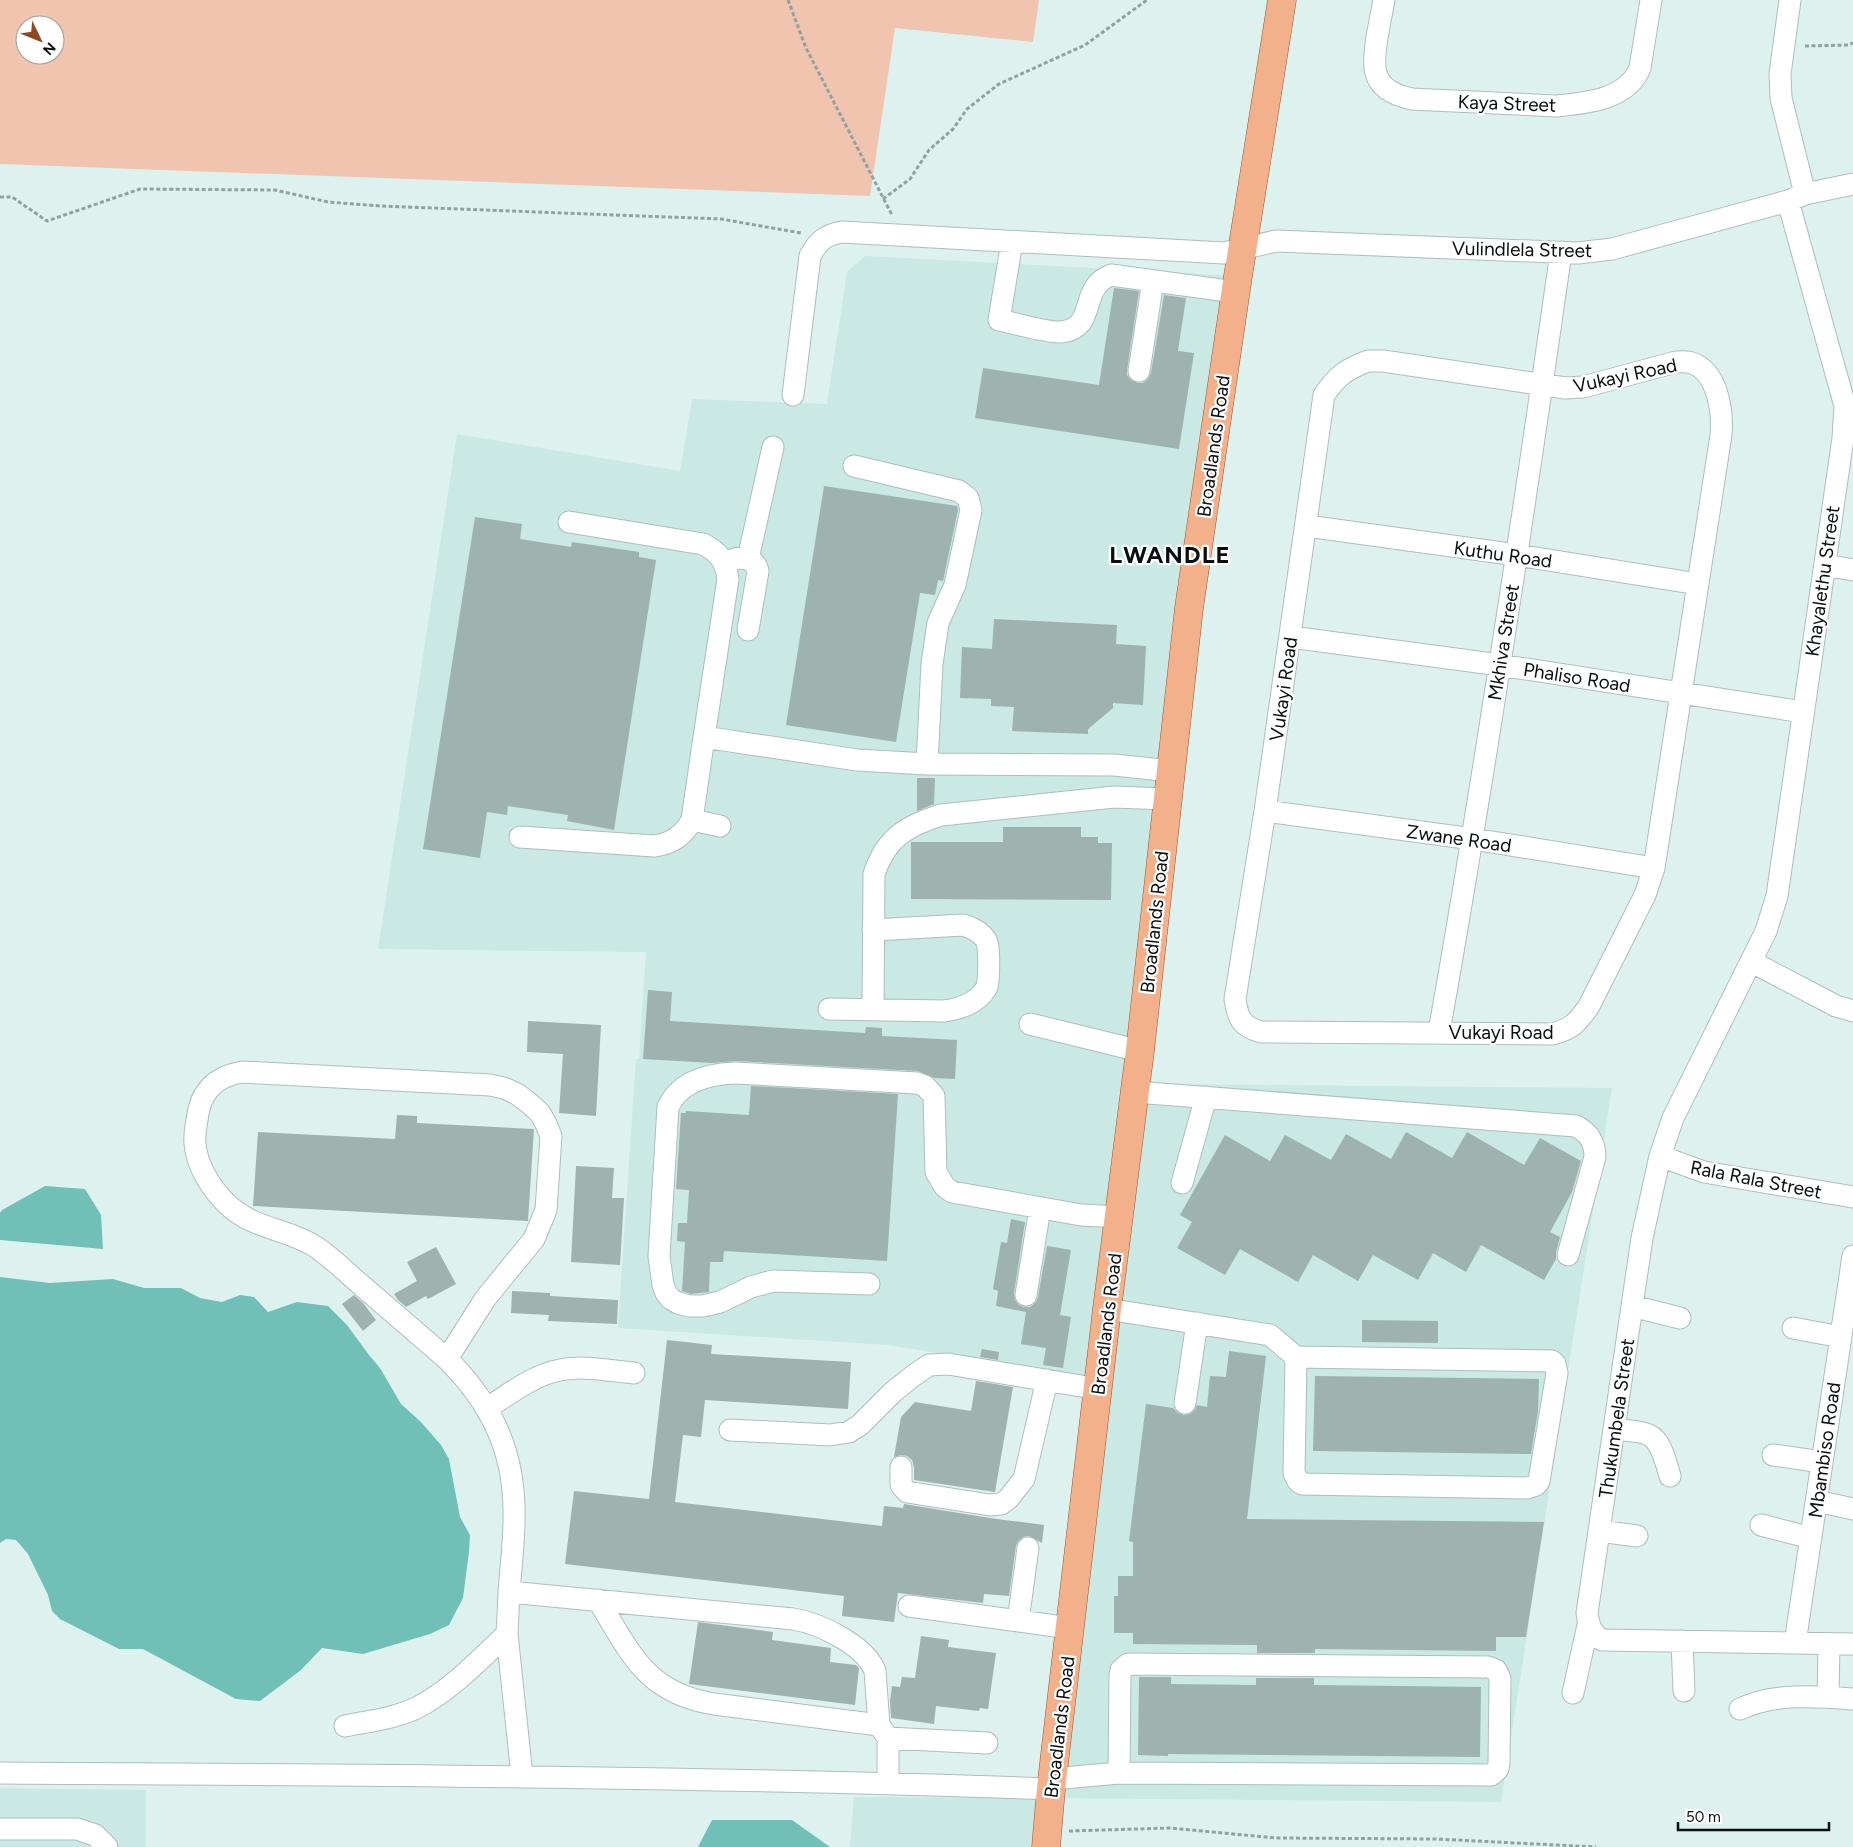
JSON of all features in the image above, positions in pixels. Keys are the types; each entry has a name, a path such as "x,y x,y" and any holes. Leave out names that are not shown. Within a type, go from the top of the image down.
{"main road":[{"name":"Broadlands Road","path":"1046,1839 1107,1308 1140,1051 1189,608 1235,292 1282,0"}],"street":[{"name":"Kaya Street","path":"1384,0 1375,54 1376,74 1393,94 1412,99 1556,106 1573,105 1608,97 1619,93 1636,78 1640,68 1650,0"},
{"name":"Khayalethu Street","path":"1752,962 1766,931 1777,896 1849,402 1796,198 1781,98 1780,74 1784,47 1786,1"},
{"name":"Vulindlela Street","path":"823,238 842,232 1224,253 1276,241 1578,253 1612,249 1853,184"},
{"path":"794,395 810,256 823,238"},
{"path":"1012,242 999,320 1059,332 1072,330 1086,314 1094,288 1098,282 1111,275 1235,292"},
{"name":"Mkhiva Street","path":"1439,1032 1473,839 1561,252"},
{"path":"1139,371 1153,281"},
{"name":"Vukayi Road","path":"1368,361 1384,361 1542,384 1565,388 1584,387 1676,362 1690,362 1700,367 1709,375 1719,401 1722,418 1720,445 1654,868 1645,895 1589,1006 1579,1021 1568,1030 1552,1034 1261,1032 1250,1028 1242,1022 1237,1011 1235,999 1265,811 1324,396 1335,379 1352,367 1368,361"},
{"path":"748,559 773,447"},
{"path":"854,466 959,491 968,498 971,510 955,584 938,622 932,664 927,764"},
{"path":"520,837 654,846 676,839 692,820 728,579 724,561 711,548 703,544 569,522"},
{"name":"Kuthu Road","path":"1307,526 1517,555 1698,584"},
{"path":"724,561 748,559 755,564 758,571 748,630"},
{"path":"1825,565 1853,570"},
{"name":"Phaliso Road","path":"1290,637 1500,665 1804,712"},
{"path":"704,737 856,760 927,764 1114,765 1172,770"},
{"path":"874,1009 874,874 880,857 902,831 918,822 941,815 1114,796 1168,799"},
{"name":"Zwane Road","path":"1265,811 1473,839 1654,868"},
{"path":"692,820 720,826"},
{"path":"829,1009 944,1011 960,1008 981,995 987,988 987,941 980,933 963,925 873,930"},
{"path":"1752,962 1836,1006 1853,1011"},
{"name":"Thukumbela Street","path":"1574,1693 1588,1625 1587,1613 1642,1238 1660,1156 1673,1118 1692,1077 1752,962"},
{"path":"1030,1024 1140,1051"},
{"path":"446,1359 485,1299 527,1250 541,1225 546,1210 551,1136 540,1113 517,1094 490,1084 242,1072 224,1077 215,1082 202,1097 199,1106 195,1143 199,1160 215,1191 227,1204 250,1221 291,1235 318,1248 446,1359 462,1374 487,1408 504,1446 513,1488 514,1510 507,1634 522,1776"},
{"path":"869,1284 772,1281 752,1287 720,1302 703,1306 689,1306 671,1299 663,1285 659,1256 668,1107 673,1096 684,1086 715,1074 735,1073 917,1083 925,1086 934,1096 936,1172 945,1187 952,1192 1082,1215 1120,1217"},
{"path":"1135,1092 1576,1126 1588,1135 1595,1149 1595,1157 1568,1255"},
{"path":"1182,1183 1206,1097"},
{"name":"Rala Rala Street","path":"1660,1156 1704,1172 1853,1197"},
{"path":"1026,1295 1040,1208"},
{"name":"Mbambiso Road","path":"1796,1643 1853,1256"},
{"path":"1632,1306 1680,1318"},
{"path":"1107,1308 1270,1335 1296,1357 1552,1361 1556,1364 1557,1373 1539,1481 1536,1485 1527,1488 1302,1484 1294,1473 1296,1357"},
{"path":"1185,1402 1196,1323"},
{"path":"1793,1328 1841,1337"},
{"path":"730,1430 830,1435 849,1432 860,1425 893,1392 930,1365 948,1364 1099,1389"},
{"path":"487,1408 536,1378 560,1370 574,1368 634,1373"},
{"path":"901,1467 900,1485 907,1492 990,1506 1002,1504 1024,1479 1047,1380"},
{"path":"1614,1430 1648,1434 1654,1438 1659,1446 1670,1476"},
{"path":"1772,1455 1822,1462"},
{"path":"1817,1501 1853,1509"},
{"path":"1760,1525 1811,1538"},
{"path":"1600,1531 1636,1536"},
{"path":"1018,1621 1028,1548"},
{"path":"509,1592 793,1619 815,1624 862,1652 872,1663 875,1671 884,1732 888,1783"},
{"path":"598,1600 642,1669 663,1687 679,1695 696,1701 884,1732 987,1743"},
{"path":"909,1606 1070,1628"},
{"path":"1588,1625 1593,1634 1602,1640 1853,1644"},
{"path":"345,1726 396,1716 421,1706 462,1676 507,1634"},
{"path":"1682,1641 1684,1691"},
{"path":"1828,1697 1829,1644"},
{"path":"0,1773 522,1776 1052,1784 1119,1772 1491,1775 1498,1769 1500,1679 1496,1670 1488,1667 1128,1664 1121,1670 1120,1675 1119,1772"},
{"path":"1740,1709 1752,1703 1775,1698 1828,1697 1853,1699"},
{"path":"0,1828 77,1829 95,1835 107,1847"}],"path":[{"path":"788,0 806,48 903,236"},
{"path":"883,199 910,179 930,150 953,129 967,109 999,84 1085,45 1147,0"},
{"path":"1784,47 1848,45 1853,43"},
{"path":"0,197 12,197 47,221 140,189 275,190 328,202 381,206 722,219 823,238"},
{"path":"1046,1839 1170,1828 1276,1838 1436,1838 1596,1847"}],"shaded area":[{"path":"0,0 1039,0 1033,42 895,28 870,196 0,164"},
{"path":"865,256 1242,276 1138,1084 1612,1088 1501,1802 1051,1798 1102,1380 888,1345 618,1328 636,1059 639,1059 646,952 378,949 457,434 680,471 692,399 827,404 847,272"},
{"path":"0,1788 146,1790 146,1847 0,1847"},
{"path":"854,1797 1051,1798 1046,1847 850,1847"}],"water":[{"path":"45,1186 85,1189 101,1215 103,1249 0,1240 0,1213 2,1210"},
{"path":"0,1277 50,1283 113,1279 144,1288 181,1288 200,1298 222,1302 240,1295 254,1297 268,1312 297,1302 328,1306 347,1325 380,1368 401,1404 421,1422 441,1445 449,1459 460,1517 470,1535 463,1598 449,1625 430,1634 363,1654 322,1648 301,1670 260,1701 236,1699 143,1649 119,1649 60,1619 52,1611 48,1595 28,1554 16,1540 6,1539 0,1543"},
{"path":"712,1820 792,1820 830,1847 698,1847"}],"building":[{"path":"1114,288 1139,291 1127,370 1127,375 1131,380 1138,383 1143,383 1151,373 1164,295 1186,298 1178,351 1194,353 1179,449 975,418 983,368 1099,385"},
{"path":"824,486 957,506 958,510 943,581 938,580 935,595 920,593 896,742 786,725"},
{"path":"475,517 522,524 520,539 571,547 572,542 639,552 639,557 656,560 614,830 567,821 568,815 508,806 507,815 487,812 480,858 423,849"},
{"path":"994,619 1117,625 1116,644 1146,646 1143,705 1113,703 1113,708 1088,729 1088,734 1012,731 1014,707 991,706 991,699 960,698 962,647 992,649"},
{"path":"917,778 935,778 934,804 917,811"},
{"path":"1003,827 1081,827 1081,837 1098,837 1098,843 1112,843 1111,900 911,899 911,842 1003,842"},
{"path":"648,990 672,992 670,1021 865,1033 866,1027 882,1028 882,1036 957,1040 955,1079 934,1078 918,1071 736,1061 712,1063 643,1059"},
{"path":"528,1021 601,1025 596,1116 559,1113 563,1054 527,1052"},
{"path":"751,1086 898,1094 887,1261 724,1251 723,1262 710,1262 709,1292 691,1294 682,1291 685,1242 677,1241 678,1223 687,1223 689,1190 676,1189 681,1113 686,1113 686,1111 749,1115"},
{"path":"397,1115 417,1116 417,1123 534,1129 528,1221 253,1206 258,1132 395,1139"},
{"path":"1406,1132 1452,1158 1467,1132 1524,1165 1540,1138 1581,1161 1572,1192 1550,1232 1560,1237 1556,1259 1544,1280 1481,1245 1466,1272 1433,1253 1418,1280 1373,1255 1358,1281 1313,1255 1298,1282 1240,1249 1225,1275 1177,1248 1192,1222 1180,1215 1225,1135 1270,1161 1285,1135 1331,1160 1346,1134 1391,1159"},
{"path":"576,1166 614,1168 612,1198 624,1198 620,1265 571,1262"},
{"path":"1011,1219 1025,1222 1014,1293 1015,1300 1019,1305 1030,1307 1036,1302 1047,1246 1071,1250 1060,1315 1071,1317 1063,1368 1043,1365 1046,1348 1021,1344 1026,1312 996,1306 998,1291 993,1289 1001,1242 1007,1243"},
{"path":"436,1247 456,1284 428,1299 426,1296 406,1307 394,1294 417,1281 407,1262"},
{"path":"512,1291 550,1293 550,1296 618,1300 617,1324 548,1321 549,1315 511,1313"},
{"path":"354,1295 376,1320 363,1331 342,1304"},
{"path":"1362,1320 1438,1321 1438,1343 1362,1342"},
{"path":"667,1340 712,1345 711,1354 851,1362 848,1409 705,1400 701,1437 683,1435 675,1502 882,1526 884,1506 903,1508 904,1504 1044,1525 1042,1543 1029,1536 1023,1537 1018,1541 1009,1596 984,1594 983,1603 898,1593 894,1622 842,1616 844,1596 565,1564 574,1491 649,1499"},
{"path":"982,1349 999,1352 998,1360 980,1357"},
{"path":"1229,1351 1266,1356 1247,1519 1544,1522 1526,1637 1496,1637 1496,1651 1315,1649 1315,1653 1257,1653 1257,1645 1133,1644 1133,1633 1114,1633 1114,1596 1118,1596 1118,1576 1133,1576 1133,1542 1129,1541 1146,1404 1173,1408 1178,1413 1184,1415 1190,1414 1197,1405 1207,1407 1210,1376 1226,1377"},
{"path":"1315,1376 1539,1379 1538,1411 1531,1454 1313,1451"},
{"path":"976,1381 1013,1387 995,1492 914,1480 912,1460 907,1456 901,1455 894,1457 901,1417 915,1402 971,1411"},
{"path":"698,1622 773,1632 772,1640 831,1648 830,1662 856,1665 859,1668 855,1705 689,1684"},
{"path":"921,1636 949,1640 948,1647 996,1653 988,1709 980,1708 979,1711 936,1706 934,1724 891,1718 890,1701 892,1686 900,1687 902,1677 915,1678"},
{"path":"1139,1677 1171,1677 1171,1684 1256,1685 1256,1678 1314,1678 1314,1685 1481,1687 1480,1757 1138,1755"}],"district":[{"name":"LWANDLE","path":"1170,555"}]}
